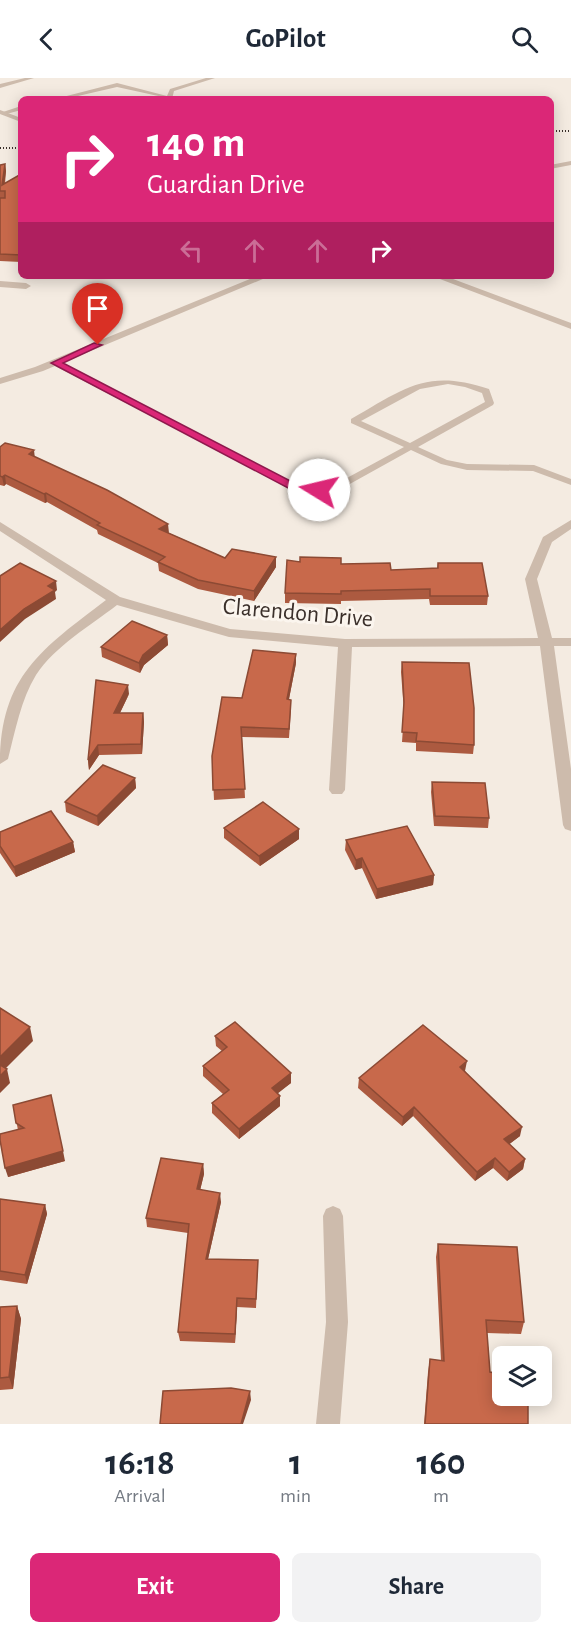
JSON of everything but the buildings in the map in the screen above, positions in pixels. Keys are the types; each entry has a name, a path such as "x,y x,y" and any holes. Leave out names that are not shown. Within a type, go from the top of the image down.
{"street":[{"path":"1,112 18,119"},
{"path":"554,166 571,163"},
{"path":"0,381 56,363 258,279"},
{"path":"446,279 571,326"},
{"path":"0,284 26,286"},
{"path":"571,524 547,540 531,579 546,641 571,825"},
{"name":"Clarendon Drive","path":"0,526 115,600 229,633 345,642 571,642"},
{"path":"0,759 31,672 64,640 115,600"},
{"path":"337,790 345,642"},
{"path":"328,1424 337,1322 333,1216"}],"lane":[{"path":"0,86 31,78"},
{"path":"113,78 117,85"},
{"path":"170,96 172,90 212,78"},
{"path":"71,96 117,85 162,96"},
{"path":"1,112 18,109"},
{"path":"56,363 296,488 319,490 336,488 410,447 490,403 486,392 468,384 446,380 426,383 354,421 410,447 444,462 467,467 534,468 571,483"}],"railway":[{"path":"554,131 571,131"},
{"path":"0,148 18,148"}],"route":[{"path":"98,345 56,363 296,488 319,490"}]}
